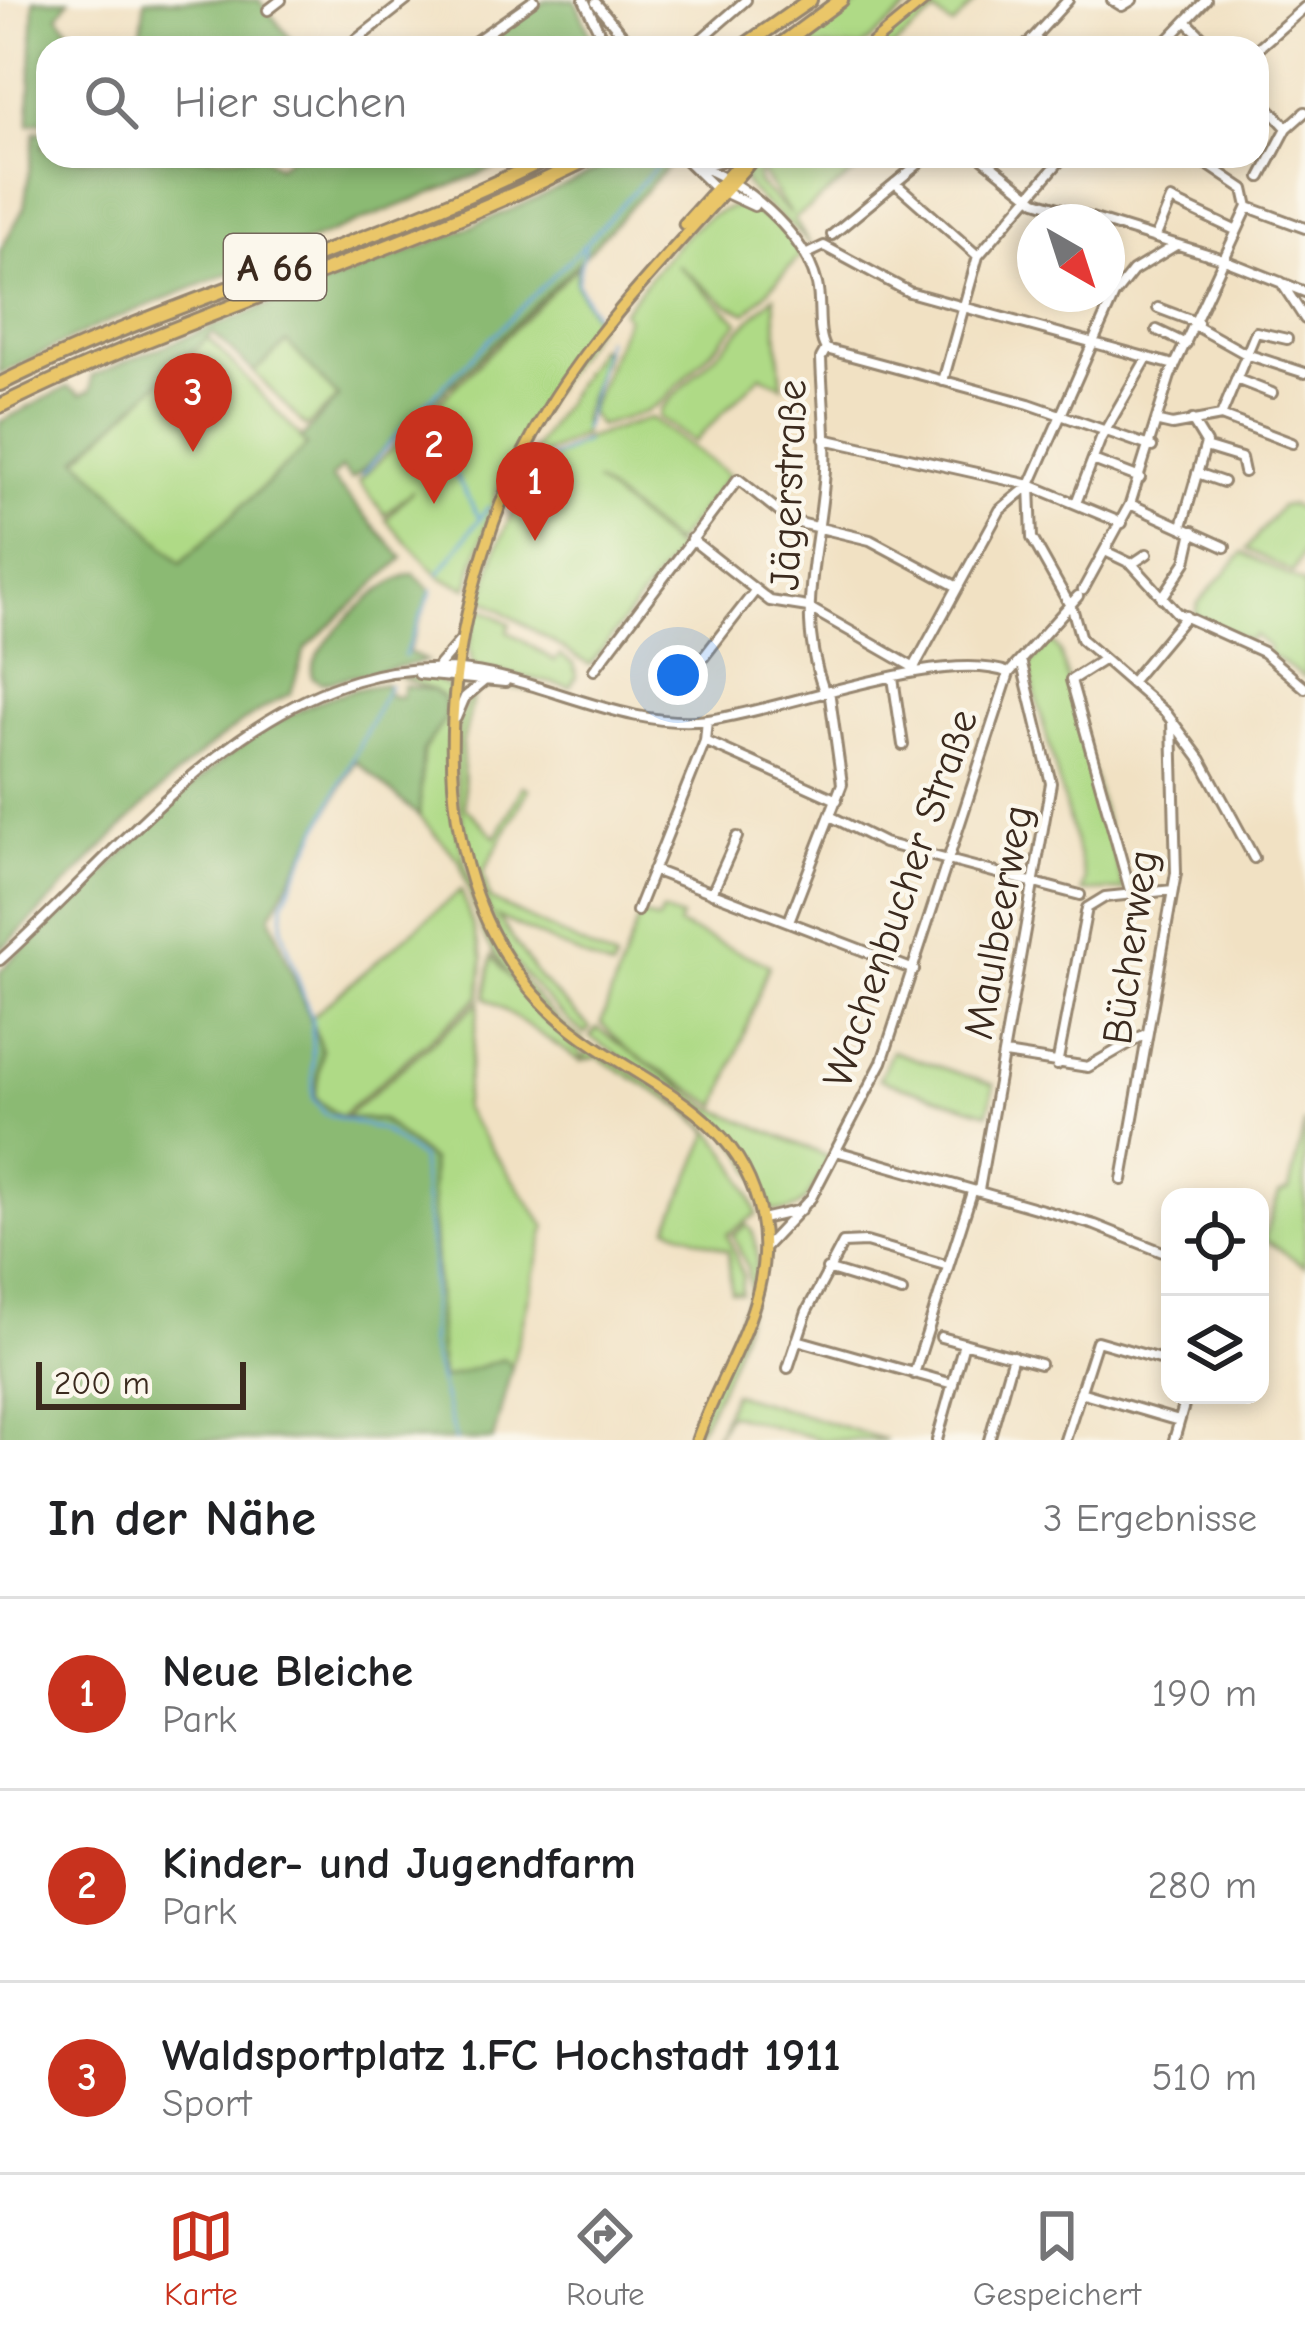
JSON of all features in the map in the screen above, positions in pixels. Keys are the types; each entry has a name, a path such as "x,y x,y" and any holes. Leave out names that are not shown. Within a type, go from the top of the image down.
{"highway":[{"path":"758,36 810,0"},
{"path":"792,36 841,0"},
{"name":"A 66","path":"0,384 112,332 445,204 526,168"},
{"name":"A 66","path":"0,406 124,348 453,221 568,168"}],"main road":[{"path":"882,36 925,0"},
{"path":"660,257 735,168"},
{"path":"697,1440 752,1311 764,1248 762,1219 742,1162 715,1125 567,1025 510,962 481,907 466,858 454,771 463,634 491,525 518,462 561,388 660,257 743,168"}],"street":[{"path":"268,10 281,0"},
{"path":"361,36 407,0"},
{"path":"483,36 535,0"},
{"path":"584,0 601,36"},
{"path":"705,36 746,0"},
{"path":"1035,36 1068,0"},
{"path":"1112,0 1123,6 1132,0"},
{"path":"1172,36 1206,0"},
{"path":"596,3 623,36"},
{"path":"1269,38 1305,7"},
{"path":"1186,21 1201,36"},
{"path":"1269,108 1287,128"},
{"path":"1269,162 1287,128 1305,112"},
{"path":"700,168 740,202 761,208"},
{"path":"832,235 913,168"},
{"path":"994,168 1028,197 1156,236 1305,292"},
{"path":"944,381 978,256 1053,168"},
{"path":"1213,168 1244,189 1252,208 1305,228"},
{"path":"1261,177 1266,168"},
{"path":"895,183 978,256"},
{"path":"722,187 786,227 807,254 824,246 905,290 1174,365"},
{"path":"1156,236 1169,200 1235,230"},
{"path":"699,216 740,202"},
{"path":"427,668 519,683 634,712 707,720 892,678 912,669 1009,673 1071,607 1107,552 1152,447 1174,365 1197,325 1235,230 1252,208"},
{"path":"912,669 1003,506 1030,485 1127,276 1176,245"},
{"name":"Jägerstraße","path":"807,254 826,349 821,358 824,439 808,607 912,669"},
{"path":"1280,281 1305,319"},
{"path":"1158,308 1246,354 1305,374"},
{"path":"1157,330 1186,344"},
{"path":"1221,416 1260,330 1286,339"},
{"path":"826,349 1152,447"},
{"path":"1076,503 1106,431 1147,358"},
{"path":"1236,379 1272,393"},
{"path":"1159,422 1195,425 1221,416 1292,443"},
{"path":"1182,526 1205,446 1195,425"},
{"path":"824,439 1030,485 1122,523"},
{"path":"1205,446 1239,457 1244,472"},
{"path":"1093,460 1140,478"},
{"path":"1197,473 1223,482"},
{"path":"594,670 738,479 790,521 870,540 956,586"},
{"path":"1030,485 1035,547 1071,607 1078,635 1101,661 1172,720 1254,858"},
{"path":"1130,504 1225,547"},
{"path":"1162,598 1186,562 1193,531"},
{"path":"691,539 775,604 808,607 808,645 827,690 842,779 789,921"},
{"path":"1107,552 1132,564 1162,598 1186,616 1263,652 1305,688"},
{"path":"1132,564 1147,554"},
{"path":"678,690 755,591"},
{"path":"1131,682 1186,616"},
{"path":"0,961 196,773 249,730 325,692 447,660 463,634"},
{"path":"1101,661 1071,680 1131,894"},
{"name":"Maulbeerweg","path":"914,1374 945,1265 976,1191 1006,1054 1051,777 1022,664"},
{"path":"407,673 459,674 519,683"},
{"name":"Wachenbucher Straße","path":"764,1248 806,1205 882,1062 1009,673"},
{"path":"892,678 903,745"},
{"path":"456,718 464,697 484,681"},
{"path":"638,910 705,740 707,720"},
{"name":"Bücherweg","path":"1122,1180 1173,890 1172,720"},
{"path":"705,740 837,800"},
{"path":"830,816 878,842 1079,895"},
{"path":"712,893 737,837"},
{"path":"653,870 914,970"},
{"path":"1058,1064 1084,913 1100,898 1173,890"},
{"path":"1006,1054 1095,1065 1149,1032"},
{"path":"836,1151 1120,1233 1161,1251"},
{"path":"762,1219 789,1216 806,1205"},
{"path":"762,1219 787,1223"},
{"path":"788,1368 840,1246 853,1240 945,1265"},
{"path":"827,1269 902,1292"},
{"path":"941,1337 1040,1364"},
{"path":"797,1340 953,1384"},
{"path":"1065,1440 1097,1341 1161,1359"},
{"path":"937,1440 964,1343"},
{"path":"988,1440 1013,1356"},
{"path":"1080,1393 1180,1421"},
{"path":"1174,1440 1185,1404"}],"green space":[{"path":"34,0 69,0 58,16 75,36 36,36 36,123 29,124"},
{"path":"145,0 259,0 288,36 140,36"},
{"path":"546,0 575,0 591,36 495,36"},
{"path":"864,0 918,0 875,36 814,36"},
{"path":"931,0 977,0 953,26 935,13 907,36 888,36"},
{"path":"35,132 36,168 495,168 101,324 0,374 0,251 24,208"},
{"path":"600,168 666,168 577,264 358,474 351,479 341,468 331,478 403,558 305,649 291,693 250,717 175,777 0,950 0,422 68,387 81,395 91,390 92,376 158,348 494,217","holes":["213,333 254,372 287,342 338,397 301,439 307,446 181,563 78,458"]},
{"path":"750,168 761,168 758,183 791,215 762,173 766,168 860,168 794,219 810,245 743,177"},
{"path":"746,206 783,229 801,255 747,313 728,305 676,264 739,322 666,398 646,412 599,426 589,413 627,317 622,312 693,229 727,209"},
{"path":"578,266 576,284 597,324 546,400 496,492 467,588 441,578 386,520 413,490 385,515 359,481"},
{"path":"774,296 782,386 761,375 694,442 659,417 661,409"},
{"path":"208,337 308,445 181,563 78,459"},
{"path":"287,341 338,397 306,427 254,372"},
{"path":"599,347 605,352 583,414 583,434 524,466"},
{"path":"651,418 729,475 675,544 595,481 678,550 590,665 483,599 495,552 530,472 587,438"},
{"path":"1281,506 1305,512 1305,548 1293,573 1247,549"},
{"path":"1243,553 1305,584 1305,678 1268,653 1269,647 1254,635 1249,641 1195,615 1198,603"},
{"path":"414,574 431,591 408,652 426,661 322,683 312,677 322,649 351,615 386,587"},
{"path":"478,606 510,624 507,631 555,661 560,655 574,664 576,677 570,687 473,666 469,647"},
{"path":"1051,640 1060,652 1124,890 1082,892 1085,880 1028,667"},
{"path":"399,677 429,677 449,687 454,810 472,886 486,921 526,986 583,1041 580,1049 510,978 483,934 459,860 419,816 423,751 446,717 433,690"},
{"path":"385,684 390,696 401,697 403,686 433,690 444,699 446,717 423,751 419,816 356,761 270,916 322,1050 315,1098 340,1117 382,1120 431,1161 441,1379 504,1359 512,1366 493,1440 0,1440 0,972 215,766 295,712 339,694"},
{"path":"474,695 462,745 465,807 496,837 523,786 529,789 483,873 490,899 615,961 612,970 498,917 539,978 590,1028 584,1034 514,961 472,862 456,778 457,739 465,707"},
{"path":"461,890 483,958 480,996 340,1117 315,1098 322,1051 310,1018"},
{"path":"662,911 681,918 678,925 769,965 718,1106 628,1050 601,1023 640,914 658,921"},
{"path":"492,956 540,1016 581,1053 579,1060 485,997"},
{"path":"480,1001 463,1108 546,1227 512,1366 504,1359 441,1380 431,1161 383,1120 344,1118"},
{"path":"597,1028 710,1107 829,1157 808,1196 793,1209 772,1210 744,1154 711,1115 590,1037"},
{"path":"590,1047 671,1096 712,1132 729,1154 757,1214 727,1234 743,1276 741,1293 731,1291 728,1251 668,1227 710,1132 681,1107 597,1057 582,1061"},
{"path":"892,1051 994,1085 988,1113 879,1079"},
{"path":"1305,1122 1305,1266 1269,1242 1269,1224 1279,1194 1289,1190"},
{"path":"746,1225 755,1240 751,1299 714,1402 689,1440 750,1290 747,1267 733,1235"},
{"path":"733,1393 886,1440 822,1440 728,1414 714,1440"}],"waterway":[{"path":"593,313 577,283 585,244 655,168"},
{"path":"444,456 426,442 418,411 585,244"},
{"path":"583,430 606,339"},
{"path":"362,475 416,413"},
{"path":"528,471 585,441"},
{"path":"449,463 478,516"},
{"path":"439,574 488,507"},
{"path":"404,656 432,590"},
{"path":"389,685 283,902 282,929 312,1021 313,1099 325,1114 382,1130 420,1158 433,1262 430,1344 455,1440"}],"place":[{"name":"Waldsportplatz 1.FC Hochstadt 1911","path":"193,452"},
{"name":"Kinder- und Jugendfarm","path":"434,504"},
{"name":"Neue Bleiche","path":"535,541"}]}
